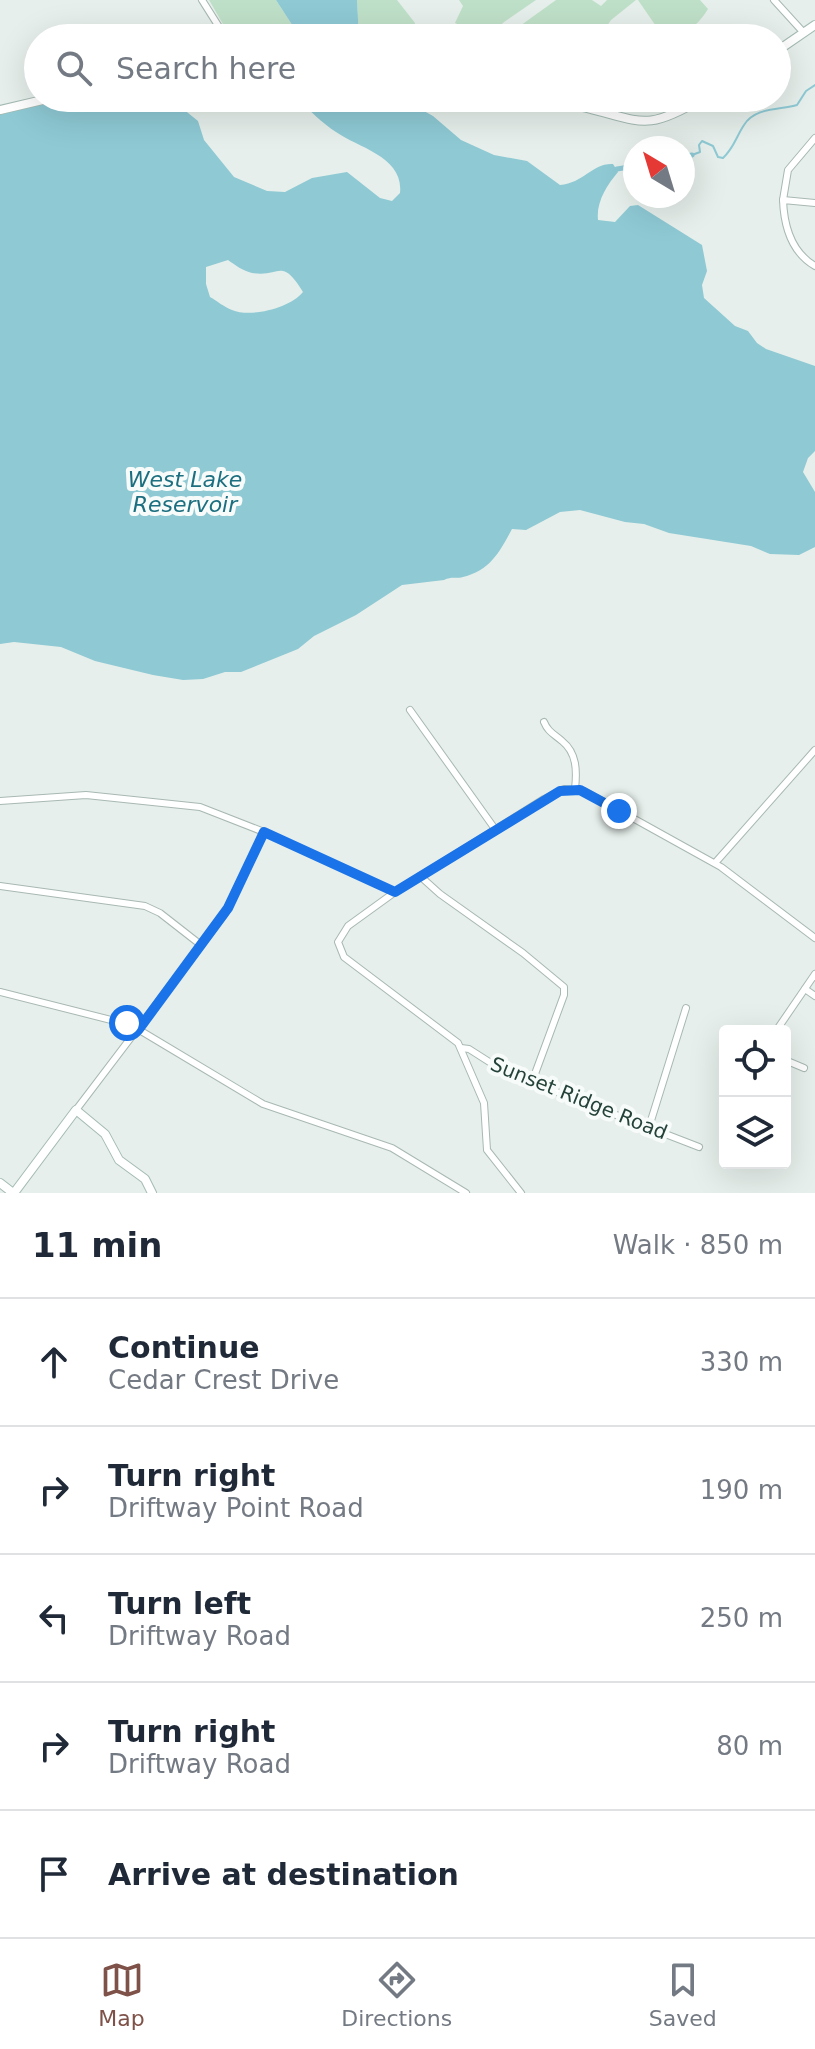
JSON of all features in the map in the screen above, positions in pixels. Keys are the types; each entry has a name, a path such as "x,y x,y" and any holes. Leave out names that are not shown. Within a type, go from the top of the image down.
{"main road":[{"path":"791,42 815,25"},
{"path":"0,110 24,104"},
{"path":"601,112 649,122 677,112"},
{"path":"0,1183 13,1193 76,1110 105,1134 119,1160 145,1179 152,1193"}],"street":[{"path":"202,0 217,24"},
{"path":"774,0 804,33"},
{"path":"815,138 788,170 783,200 792,242 802,256 815,266"},
{"path":"783,200 815,203"},
{"path":"410,710 495,829"},
{"path":"544,722 548,730 572,752 575,789"},
{"path":"715,863 815,750"},
{"path":"521,1193 487,1150 484,1141 487,1119 484,1103 461,1048 454,1038 356,968 339,951 338,942 345,928 395,892 552,794 575,789 715,863 815,938"},
{"path":"0,801 81,795 211,809 395,892"},
{"path":"76,1110 228,908 264,832"},
{"path":"420,876 564,987 564,995 532,1082"},
{"path":"0,886 145,906 160,913 201,945"},
{"path":"780,1025 815,974"},
{"path":"805,989 815,996"},
{"path":"0,992 123,1022 263,1104 392,1148 466,1193"},
{"path":"649,1127 686,1008"},
{"name":"Sunset Ridge Road","path":"461,1048 469,1049 496,1067 532,1082 699,1147"},
{"path":"791,1063 804,1068"}],"green space":[{"path":"209,0 276,0 292,24 223,24"},
{"path":"357,0 397,0 415,23 415,24 358,24"},
{"path":"459,0 536,0 502,24 457,24 463,6"},
{"path":"556,0 592,0 601,6 607,0 636,0 608,24 523,24"},
{"path":"638,0 700,0 708,9 695,24 654,24"}],"water":[{"path":"276,0 357,0 358,24 292,24"},
{"name":"West Lake Reservoir","path":"24,108 24,112 187,112 198,121 204,140 234,177 267,191 285,192 312,178 347,172 380,198 392,201 400,193 399,181 388,162 346,138 312,112 426,112 461,140 494,155 527,161 560,185 613,164 618,172 603,194 598,220 615,222 628,208 643,208 702,245 707,271 702,285 704,298 735,326 748,331 766,349 815,366 815,451 808,458 803,472 815,492 815,547 799,555 770,554 751,546 669,533 644,524 580,510 560,512 526,530 512,529 494,559 481,570 460,578 402,585 356,615 314,636 298,649 241,672 183,680 95,661 61,647 14,642 0,644 0,114","holes":["228,260 252,273 285,271 303,292 280,307 249,313 232,310 210,297 206,267"]}],"waterway":[{"path":"791,106 797,105 806,91 815,85"},
{"path":"695,154 700,152 702,141 713,146 718,157 723,158 749,119 761,112"},
{"path":"617,169 623,168"}],"route":[{"path":"127,1023 139,1029 221,920 264,832 395,892 560,791 570,788 580,790 619,811"}]}
